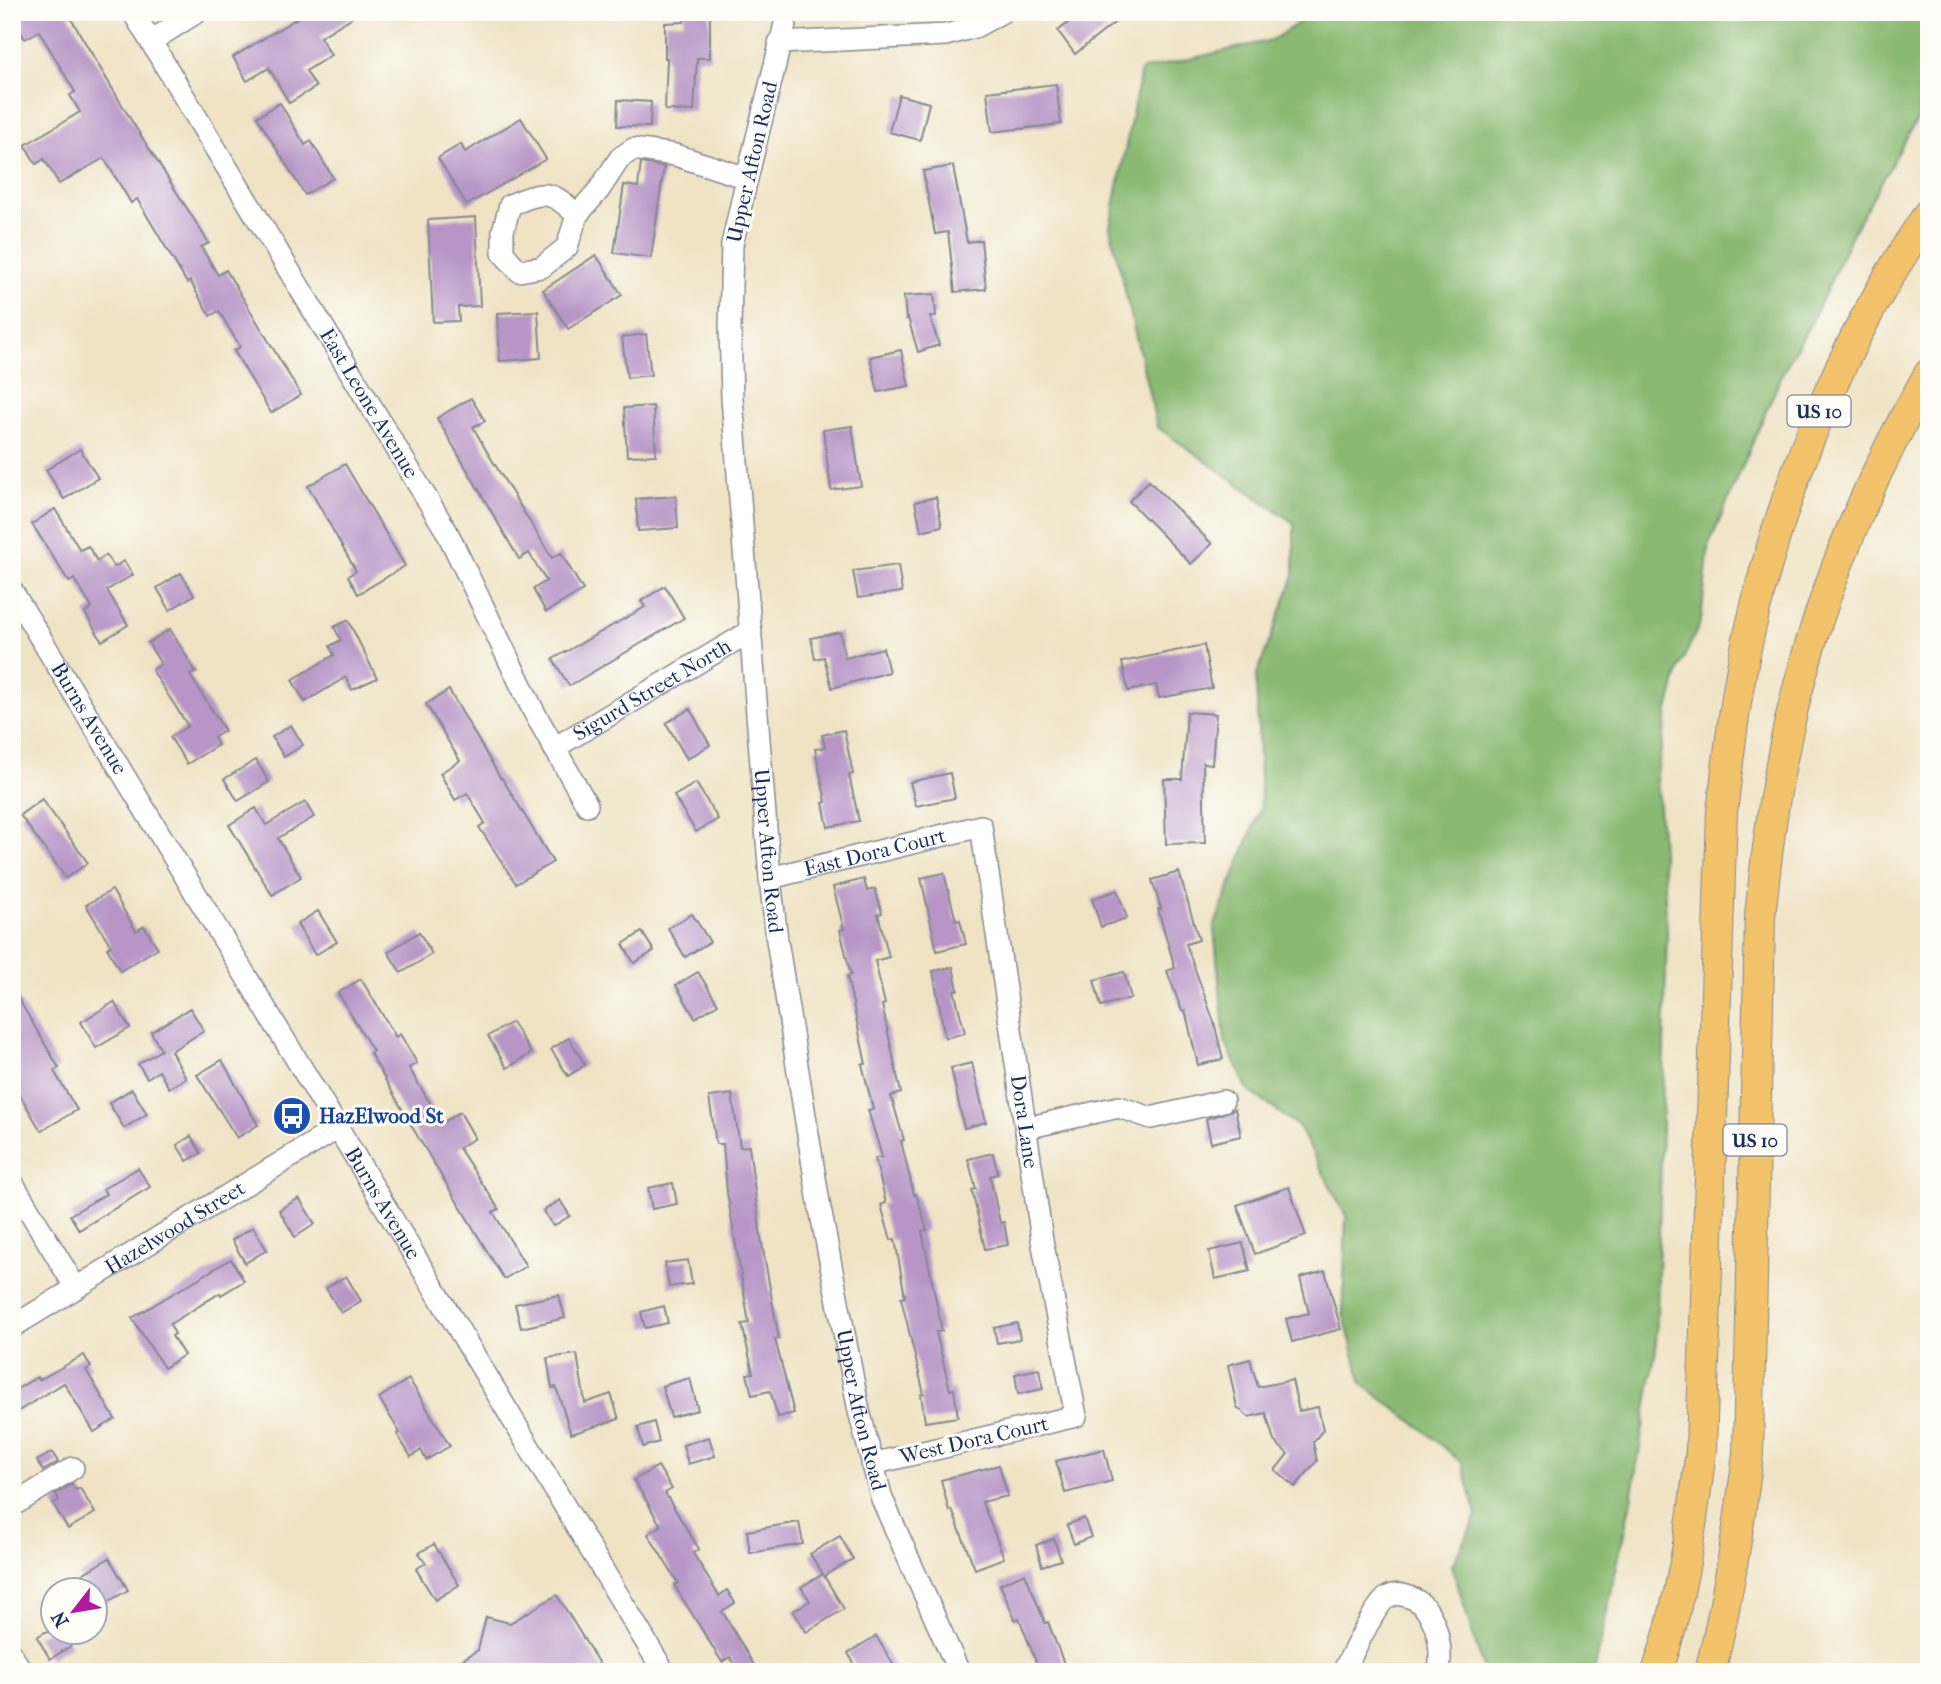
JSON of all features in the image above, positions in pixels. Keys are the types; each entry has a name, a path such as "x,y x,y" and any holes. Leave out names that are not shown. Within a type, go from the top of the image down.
{"highway":[{"name":"US 10","path":"1657,1672 1679,1594 1693,1522 1701,1450 1722,812 1732,727 1747,642 1788,496 1816,419 1867,314 1929,213"},
{"name":"US 10","path":"1710,1672 1738,1538 1748,1454 1760,917 1767,844 1797,693 1817,623 1841,555 1873,480 1905,414 1929,374"},
{"path":"1717,1672 1723,1620"}],"street":[{"name":"East Leone Avenue","path":"133,12 447,532 534,712 587,805"},
{"path":"151,41 197,12"},
{"name":"Upper Afton Road","path":"788,12 732,245 730,329 732,398 770,878 777,940 819,1203 859,1411 872,1464 898,1539 959,1672"},
{"path":"779,43 946,34 975,27 1002,12"},
{"path":"577,215 599,190 620,158 634,149 675,155 747,178"},
{"name":"Burns Avenue","path":"12,591 664,1672"},
{"name":"Sigurd Street North","path":"554,748 751,631"},
{"name":"East Dora Court","path":"770,878 981,826"},
{"name":"Dora Lane","path":"981,826 1042,1240 1076,1416"},
{"path":"1026,1128 1119,1107 1151,1118 1223,1101"},
{"name":"Hazelwood Street","path":"12,1327 338,1128"},
{"path":"12,1182 76,1288"},
{"name":"West Dora Court","path":"872,1464 1076,1416"},
{"path":"12,1506 73,1468"},
{"path":"1343,1672 1378,1607 1386,1598 1400,1594 1418,1600 1430,1616 1438,1635 1439,1672"},
{"path":"12,1655 22,1672"}],"green space":[{"path":"1315,12 1929,12 1929,106 1915,123 1854,230 1813,319 1782,374 1709,545 1701,621 1680,666 1668,710 1657,774 1667,931 1656,1350 1631,1500 1594,1672 1484,1672 1452,1565 1477,1515 1462,1463 1424,1430 1362,1384 1343,1313 1346,1216 1299,1127 1248,1090 1225,1042 1214,927 1261,807 1256,677 1294,576 1294,523 1157,427 1110,227 1141,70 1272,40"}],"building":[{"path":"12,12 67,12 209,243 201,247 218,275 226,270 301,395 271,413 234,351 240,347 219,311 210,316 137,199 131,203 104,158 59,184 44,159 36,164 25,145 80,112 70,95 75,92 39,31 25,39 12,19"},
{"path":"296,12 361,12 320,37 331,55 306,71 316,87 289,103 269,68 247,81 233,57 299,17"},
{"path":"684,12 710,12 710,58 697,58 694,111 665,110 665,23 684,22"},
{"path":"1082,12 1128,12 1075,54 1058,31"},
{"path":"1056,84 1061,124 992,132 987,92"},
{"path":"899,95 929,103 920,140 889,132"},
{"path":"618,100 651,102 650,127 617,126"},
{"path":"280,103 305,145 311,141 333,178 305,195 257,117"},
{"path":"521,118 546,159 467,205 438,158 461,144 465,152"},
{"path":"641,163 664,167 651,258 614,253 624,185 638,187"},
{"path":"953,166 967,242 981,240 986,289 955,292 948,232 935,234 923,171"},
{"path":"476,217 480,306 458,307 459,321 433,322 428,220"},
{"path":"596,255 622,295 568,329 543,290"},
{"path":"934,294 936,316 930,317 939,345 918,352 908,318 906,319 904,296"},
{"path":"538,311 541,358 500,361 497,313"},
{"path":"646,334 651,375 627,378 622,337"},
{"path":"901,350 909,386 878,392 870,357"},
{"path":"471,398 485,421 473,427 486,450 552,558 561,553 583,590 546,612 533,589 546,581 529,553 519,559 437,418"},
{"path":"653,406 656,455 627,456 624,408"},
{"path":"852,426 861,486 831,490 823,430"},
{"path":"80,449 98,478 64,499 46,470"},
{"path":"345,464 405,566 358,594 348,576 356,571 308,486"},
{"path":"1149,481 1212,544 1191,564 1129,501"},
{"path":"676,496 678,528 638,531 636,499"},
{"path":"936,497 942,526 921,531 915,502"},
{"path":"55,509 80,550 88,546 97,561 106,555 114,567 124,561 133,575 107,590 128,625 102,641 85,613 92,608 74,579 69,582 32,524"},
{"path":"898,565 902,592 858,598 853,571"},
{"path":"181,573 194,595 170,610 157,588"},
{"path":"665,586 684,618 569,686 553,659 645,607 641,601"},
{"path":"348,620 377,678 352,690 346,677 305,702 292,680 334,655 330,646 341,640 334,627"},
{"path":"170,629 196,672 190,675 225,731 214,737 218,745 187,764 170,737 188,726 152,670 161,664 148,643"},
{"path":"840,632 845,658 883,648 889,672 832,688 824,657 815,659 811,638"},
{"path":"1204,645 1212,688 1159,698 1156,685 1128,691 1122,662"},
{"path":"449,690 553,862 516,884 479,827 485,823 467,793 455,800 440,773 460,761 426,704"},
{"path":"690,709 710,745 687,759 666,723"},
{"path":"1187,712 1216,714 1212,764 1203,763 1205,843 1166,844 1164,779 1182,779"},
{"path":"291,725 303,745 284,757 272,737"},
{"path":"844,730 853,774 849,775 859,821 828,827 823,803 826,802 815,749 825,747 822,735"},
{"path":"256,760 269,782 238,801 224,779"},
{"path":"950,773 955,798 916,806 910,782"},
{"path":"696,783 718,819 696,832 674,796"},
{"path":"42,799 88,863 66,878 20,815"},
{"path":"305,802 314,817 278,838 301,877 272,895 229,825 256,808 266,825"},
{"path":"1179,872 1199,940 1186,944 1214,1022 1223,1059 1198,1065 1185,1010 1182,1011 1167,971 1175,968 1152,880"},
{"path":"944,873 956,921 960,920 966,944 937,951 921,878"},
{"path":"864,879 867,891 875,889 882,913 878,914 889,957 875,961 901,1093 891,1096 904,1140 901,1141 914,1195 916,1194 927,1230 922,1231 942,1331 936,1332 950,1390 954,1389 958,1417 925,1422 921,1394 924,1394 901,1298 905,1297 895,1239 891,1240 881,1205 886,1203 875,1158 882,1157 868,1110 873,1109 862,1064 866,1064 847,976 851,975 840,930 844,929 833,887"},
{"path":"112,890 136,931 144,926 158,948 120,971 107,948 111,946 86,905"},
{"path":"1117,890 1127,918 1101,927 1092,899"},
{"path":"318,911 337,942 315,955 297,924"},
{"path":"692,914 710,942 685,957 668,928"},
{"path":"419,932 432,954 401,973 388,952"},
{"path":"642,932 654,951 634,963 623,944"},
{"path":"953,967 958,990 954,990 965,1033 945,1038 933,971"},
{"path":"698,972 718,1004 695,1018 676,985"},
{"path":"1124,972 1131,998 1101,1006 1094,980"},
{"path":"361,979 396,1037 400,1034 417,1063 409,1068 442,1123 460,1112 475,1138 459,1148 499,1209 493,1212 526,1266 504,1279 418,1137 370,1053 373,1051 338,993"},
{"path":"12,988 59,1068 54,1071 77,1110 41,1131 18,1092 12,1096"},
{"path":"114,1002 130,1028 96,1048 81,1022"},
{"path":"190,1008 204,1031 171,1051 186,1078 169,1088 159,1071 147,1078 138,1064 161,1050 151,1032"},
{"path":"512,1022 531,1053 507,1068 488,1036"},
{"path":"569,1038 585,1065 568,1076 551,1049"},
{"path":"222,1060 258,1125 237,1138 197,1075"},
{"path":"972,1063 986,1122 964,1128 951,1068"},
{"path":"132,1089 147,1114 124,1128 109,1103"},
{"path":"732,1094 740,1147 749,1146 761,1238 779,1339 775,1339 794,1413 778,1417 770,1391 752,1395 747,1374 753,1373 742,1324 749,1323 727,1192 723,1144 716,1144 709,1097"},
{"path":"1235,1109 1241,1136 1211,1143 1206,1119"},
{"path":"191,1136 201,1153 187,1161 177,1145"},
{"path":"993,1153 998,1174 990,1176 1000,1223 1004,1222 1008,1245 985,1249 972,1190 976,1189 968,1159"},
{"path":"138,1168 150,1187 79,1230 70,1215 106,1194 103,1189"},
{"path":"673,1183 677,1204 652,1209 648,1188"},
{"path":"1289,1187 1306,1236 1255,1254 1237,1205"},
{"path":"299,1198 315,1224 295,1237 279,1210"},
{"path":"560,1200 570,1216 553,1226 543,1211"},
{"path":"253,1227 267,1250 245,1263 232,1240"},
{"path":"1243,1243 1250,1271 1215,1279 1209,1251"},
{"path":"231,1259 244,1281 170,1324 175,1334 172,1336 184,1355 164,1368 132,1318"},
{"path":"688,1260 692,1284 669,1287 665,1263"},
{"path":"1325,1271 1341,1329 1292,1342 1286,1319 1309,1313 1300,1278"},
{"path":"346,1276 361,1301 341,1313 326,1288"},
{"path":"559,1295 565,1318 521,1328 515,1304"},
{"path":"664,1306 668,1323 645,1328 641,1312"},
{"path":"1017,1323 1020,1339 997,1343 994,1328"},
{"path":"577,1354 585,1403 611,1394 619,1419 571,1434 556,1387 552,1388 547,1358"},
{"path":"84,1355 91,1367 86,1370 115,1419 94,1432 64,1383 12,1415 12,1392"},
{"path":"1250,1359 1258,1387 1292,1380 1299,1411 1318,1407 1323,1430 1313,1442 1317,1461 1295,1487 1275,1470 1288,1454 1274,1441 1266,1413 1249,1417 1237,1407 1228,1365"},
{"path":"1039,1369 1043,1389 1018,1394 1015,1374"},
{"path":"690,1378 698,1410 671,1417 662,1386"},
{"path":"409,1379 450,1446 426,1460 421,1450 411,1457 379,1398"},
{"path":"654,1422 659,1442 643,1447 638,1427"},
{"path":"709,1437 715,1456 688,1464 683,1445"},
{"path":"1104,1449 1112,1481 1065,1493 1056,1461"},
{"path":"52,1452 58,1462 43,1471 37,1461"},
{"path":"999,1465 1008,1496 982,1502 1004,1558 975,1569 952,1510 949,1511 941,1480"},
{"path":"658,1466 672,1489 665,1493 699,1549 693,1553 719,1596 727,1590 735,1603 722,1611 758,1672 739,1672 730,1657 722,1662 674,1585 678,1583 648,1534 661,1526 634,1480"},
{"path":"72,1484 76,1490 80,1488 95,1513 68,1529 53,1504 59,1500 56,1494"},
{"path":"1084,1518 1091,1537 1074,1544 1067,1525"},
{"path":"799,1522 803,1544 750,1553 747,1531"},
{"path":"840,1536 853,1559 824,1576 844,1609 806,1632 793,1611 810,1601 801,1587 823,1574 810,1554"},
{"path":"1054,1539 1061,1560 1042,1566 1036,1545"},
{"path":"434,1544 459,1585 435,1600 416,1569 426,1563 419,1553"},
{"path":"109,1558 128,1590 108,1602 108,1576 79,1576"},
{"path":"1025,1573 1067,1672 1040,1672 1019,1618 1015,1620 1000,1584"},
{"path":"557,1595 604,1672 442,1672 478,1650 486,1617 510,1623"},
{"path":"876,1636 898,1672 859,1672 848,1653"},
{"path":"42,1646 71,1646 50,1659"}],"place":[{"name":"HazElwood St","path":"292,1116"}]}
